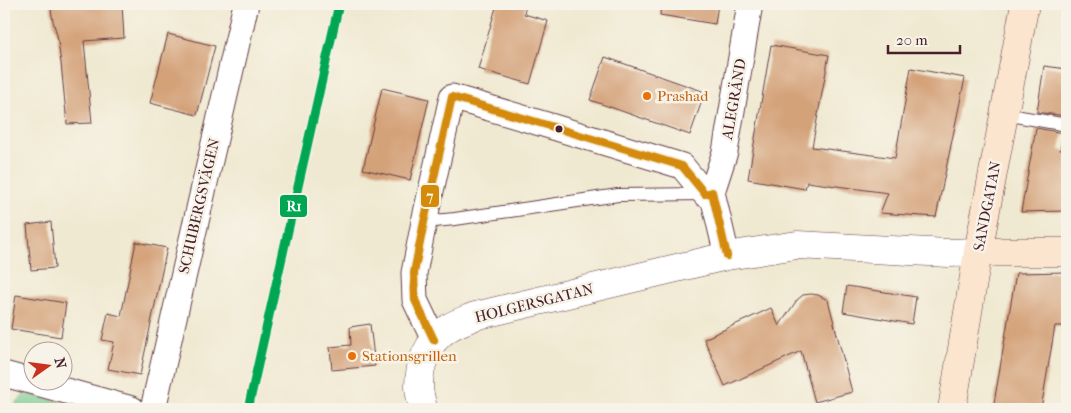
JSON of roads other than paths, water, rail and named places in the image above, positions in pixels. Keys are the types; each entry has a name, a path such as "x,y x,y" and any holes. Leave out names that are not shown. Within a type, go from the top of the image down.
{"main road":[{"name":"SANDGATAN","path":"952,409 978,252 1025,4"},
{"name":"HOLGERSGATAN","path":"978,252 1067,252"}],"street":[{"name":"SCHUBERGSVÄGEN","path":"153,409 246,4"},
{"name":"ALEGRÄND","path":"708,193 725,152 750,4"},
{"path":"423,409 419,386 422,363 434,340 416,300 414,273 452,97 682,166 708,193 726,256"},
{"name":"HOLGERSGATAN","path":"434,340 447,328 475,316 726,256 798,245 948,253 978,252"},
{"path":"4,374 132,409"}],"lane":[{"path":"1004,114 1067,125"},
{"path":"424,222 618,195 708,193"}],"place":[{"name":"Prashad","path":"647,96"},
{"name":"Stationsgrillen","path":"352,356"}]}
